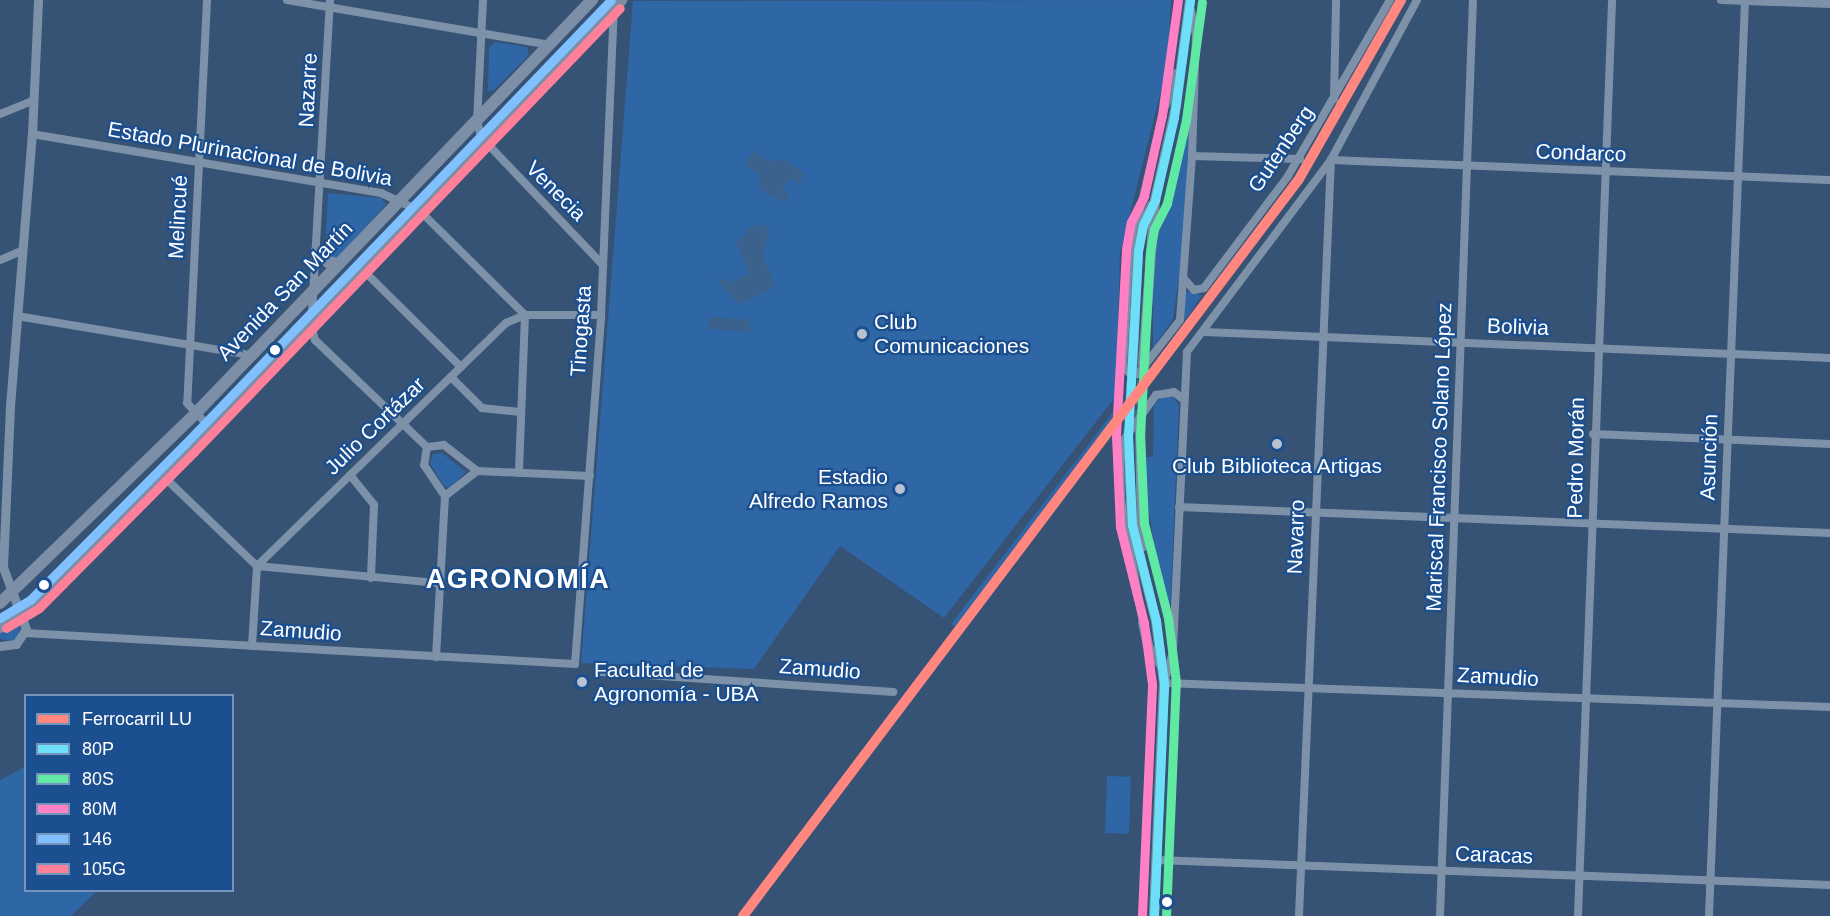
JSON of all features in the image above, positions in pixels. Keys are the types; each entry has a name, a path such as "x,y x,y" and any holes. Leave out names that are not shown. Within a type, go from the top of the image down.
{"main road":[{"name":"Avenida San Martín","path":"0,603 195,414 592,0"},
{"name":"Avenida San Martín","path":"0,627 23,614 163,476 311,325 617,2"},
{"path":"1143,363 1155,200 1176,106 1190,4"},
{"path":"1165,105 1181,59"},
{"path":"1132,372 1138,251 1143,225 1155,200"},
{"path":"317,251 328,262 338,264"},
{"path":"1140,420 1142,568"},
{"path":"1128,436 1132,525 1156,621 1164,683 1154,916"},
{"path":"1143,623 1149,648 1162,668"}],"street":[{"path":"0,645 12,646 25,633 23,614 2,567 10,406 32,134 38,0"},
{"name":"Melincué","path":"195,414 187,403 207,0"},
{"path":"287,0 330,4 550,45"},
{"path":"483,0 477,121 483,143"},
{"path":"1334,101 1336,0"},
{"name":"Gutenberg","path":"1185,280 1194,290 1204,288 1300,159 1390,0"},
{"path":"1164,683 1173,652 1186,356 1332,160 1417,0"},
{"name":"Mariscal Francisco Solano López","path":"1440,916 1473,0"},
{"name":"Pedro Morán","path":"1578,916 1593,524 1593,434 1612,0"},
{"path":"1721,0 1830,4"},
{"name":"Asunción","path":"1709,916 1745,1"},
{"name":"Tinogasta","path":"575,664 601,315 617,2"},
{"name":"Nazarre","path":"311,325 330,4"},
{"path":"1165,105 1129,256 1123,366 1131,375 1138,374 1180,320 1185,280 1192,156 1196,36 1190,4"},
{"path":"0,114 32,101"},
{"name":"Estado Plurinacional de Bolivia","path":"32,134 401,200 420,211 525,315"},
{"name":"Venecia","path":"483,143 603,265"},
{"path":"1192,156 1300,159"},
{"name":"Condarco","path":"1332,160 1830,180"},
{"name":"Navarro","path":"1299,916 1322,336 1332,160"},
{"path":"0,260 21,251"},
{"path":"363,270 461,367"},
{"path":"519,472 525,315"},
{"name":"Julio Cortázar","path":"257,567 506,323 525,315 601,315"},
{"path":"17,316 251,355"},
{"path":"311,325 315,340 427,447 444,446 477,471 590,476"},
{"name":"Bolivia","path":"1204,332 1830,358"},
{"path":"451,377 482,408 521,412"},
{"path":"1143,623 1121,499 1120,445 1156,395 1174,392 1183,399"},
{"path":"0,410 10,406"},
{"path":"195,414 210,428"},
{"path":"1593,434 1830,444"},
{"path":"427,447 424,465 445,496 438,583 436,657"},
{"path":"445,496 477,471"},
{"path":"350,475 374,505 371,578"},
{"path":"163,476 257,567 438,583"},
{"path":"1179,507 1454,520 1830,533"},
{"path":"252,646 257,567"},
{"name":"Zamudio","path":"25,633 575,664"},
{"name":"Zamudio","path":"601,672 892,692"},
{"name":"Zamudio","path":"1164,683 1718,705 1830,707"},
{"name":"Caracas","path":"1156,860 1830,885"}],"shaded area":[{"name":"Club Comunicaciones","path":"1171,0 1167,67 1120,253 1116,396 944,618 840,546 754,669 581,663 633,1"},
{"path":"495,42 527,47 529,55 493,91 488,91 489,48"},
{"path":"1188,85 1191,85 1185,235 1173,319 1153,348 1153,263"},
{"path":"754,151 769,161 785,160 804,173 800,184 791,178 782,189 790,196 784,203 760,189 758,174 745,163"},
{"path":"328,193 381,198 386,204 338,259 325,254"},
{"path":"764,224 769,231 763,256 776,287 740,304 725,291 718,277 731,282 749,274 736,243 751,227"},
{"path":"1185,291 1202,295 1184,322"},
{"path":"709,317 750,320 749,332 708,329"},
{"path":"1163,396 1173,397 1179,405 1169,637 1145,487 1144,457 1153,457 1154,404"},
{"path":"1120,403 1110,421 955,627 951,624"},
{"path":"442,453 466,472 449,488 443,485 430,463 433,454"},
{"path":"20,619 19,635 13,641 0,639 0,630"},
{"path":"24,768 24,892 96,892 71,916 0,916 0,780"},
{"path":"1107,776 1131,777 1129,834 1105,833"}],"tunnel":[{"path":"1140,420 1143,363"},
{"path":"1128,436 1132,371"}],"rail line":[{"name":"LU","path":"743,916 1299,179 1401,0"}],"transit line":[{"name":"146","path":"0,618 30,600 185,444 611,0"},
{"name":"80M","path":"1142,915 1152,684 1144,623 1120,527 1116,435 1126,249 1131,222 1144,196 1162,115 1178,0"},
{"name":"80P","path":"1154,916 1164,683 1156,621 1132,525 1128,436 1138,251 1143,225 1155,200 1174,117 1190,0"},
{"name":"80S","path":"1166,916 1176,682 1168,618 1144,523 1140,436 1150,252 1154,229 1167,203 1186,120 1202,2"},
{"name":"105G","path":"6,628 39,608 194,452 620,8"}],"place":[{"name":"Club Comunicaciones","path":"862,334"},
{"name":"Club Biblioteca Artigas","path":"1277,444"},
{"name":"Estadio Alfredo Ramos","path":"900,489"},
{"name":"Facultad de Agronomía - UBA","path":"582,682"}],"district":[{"name":"AGRONOMÍA","path":"518,580"}]}
